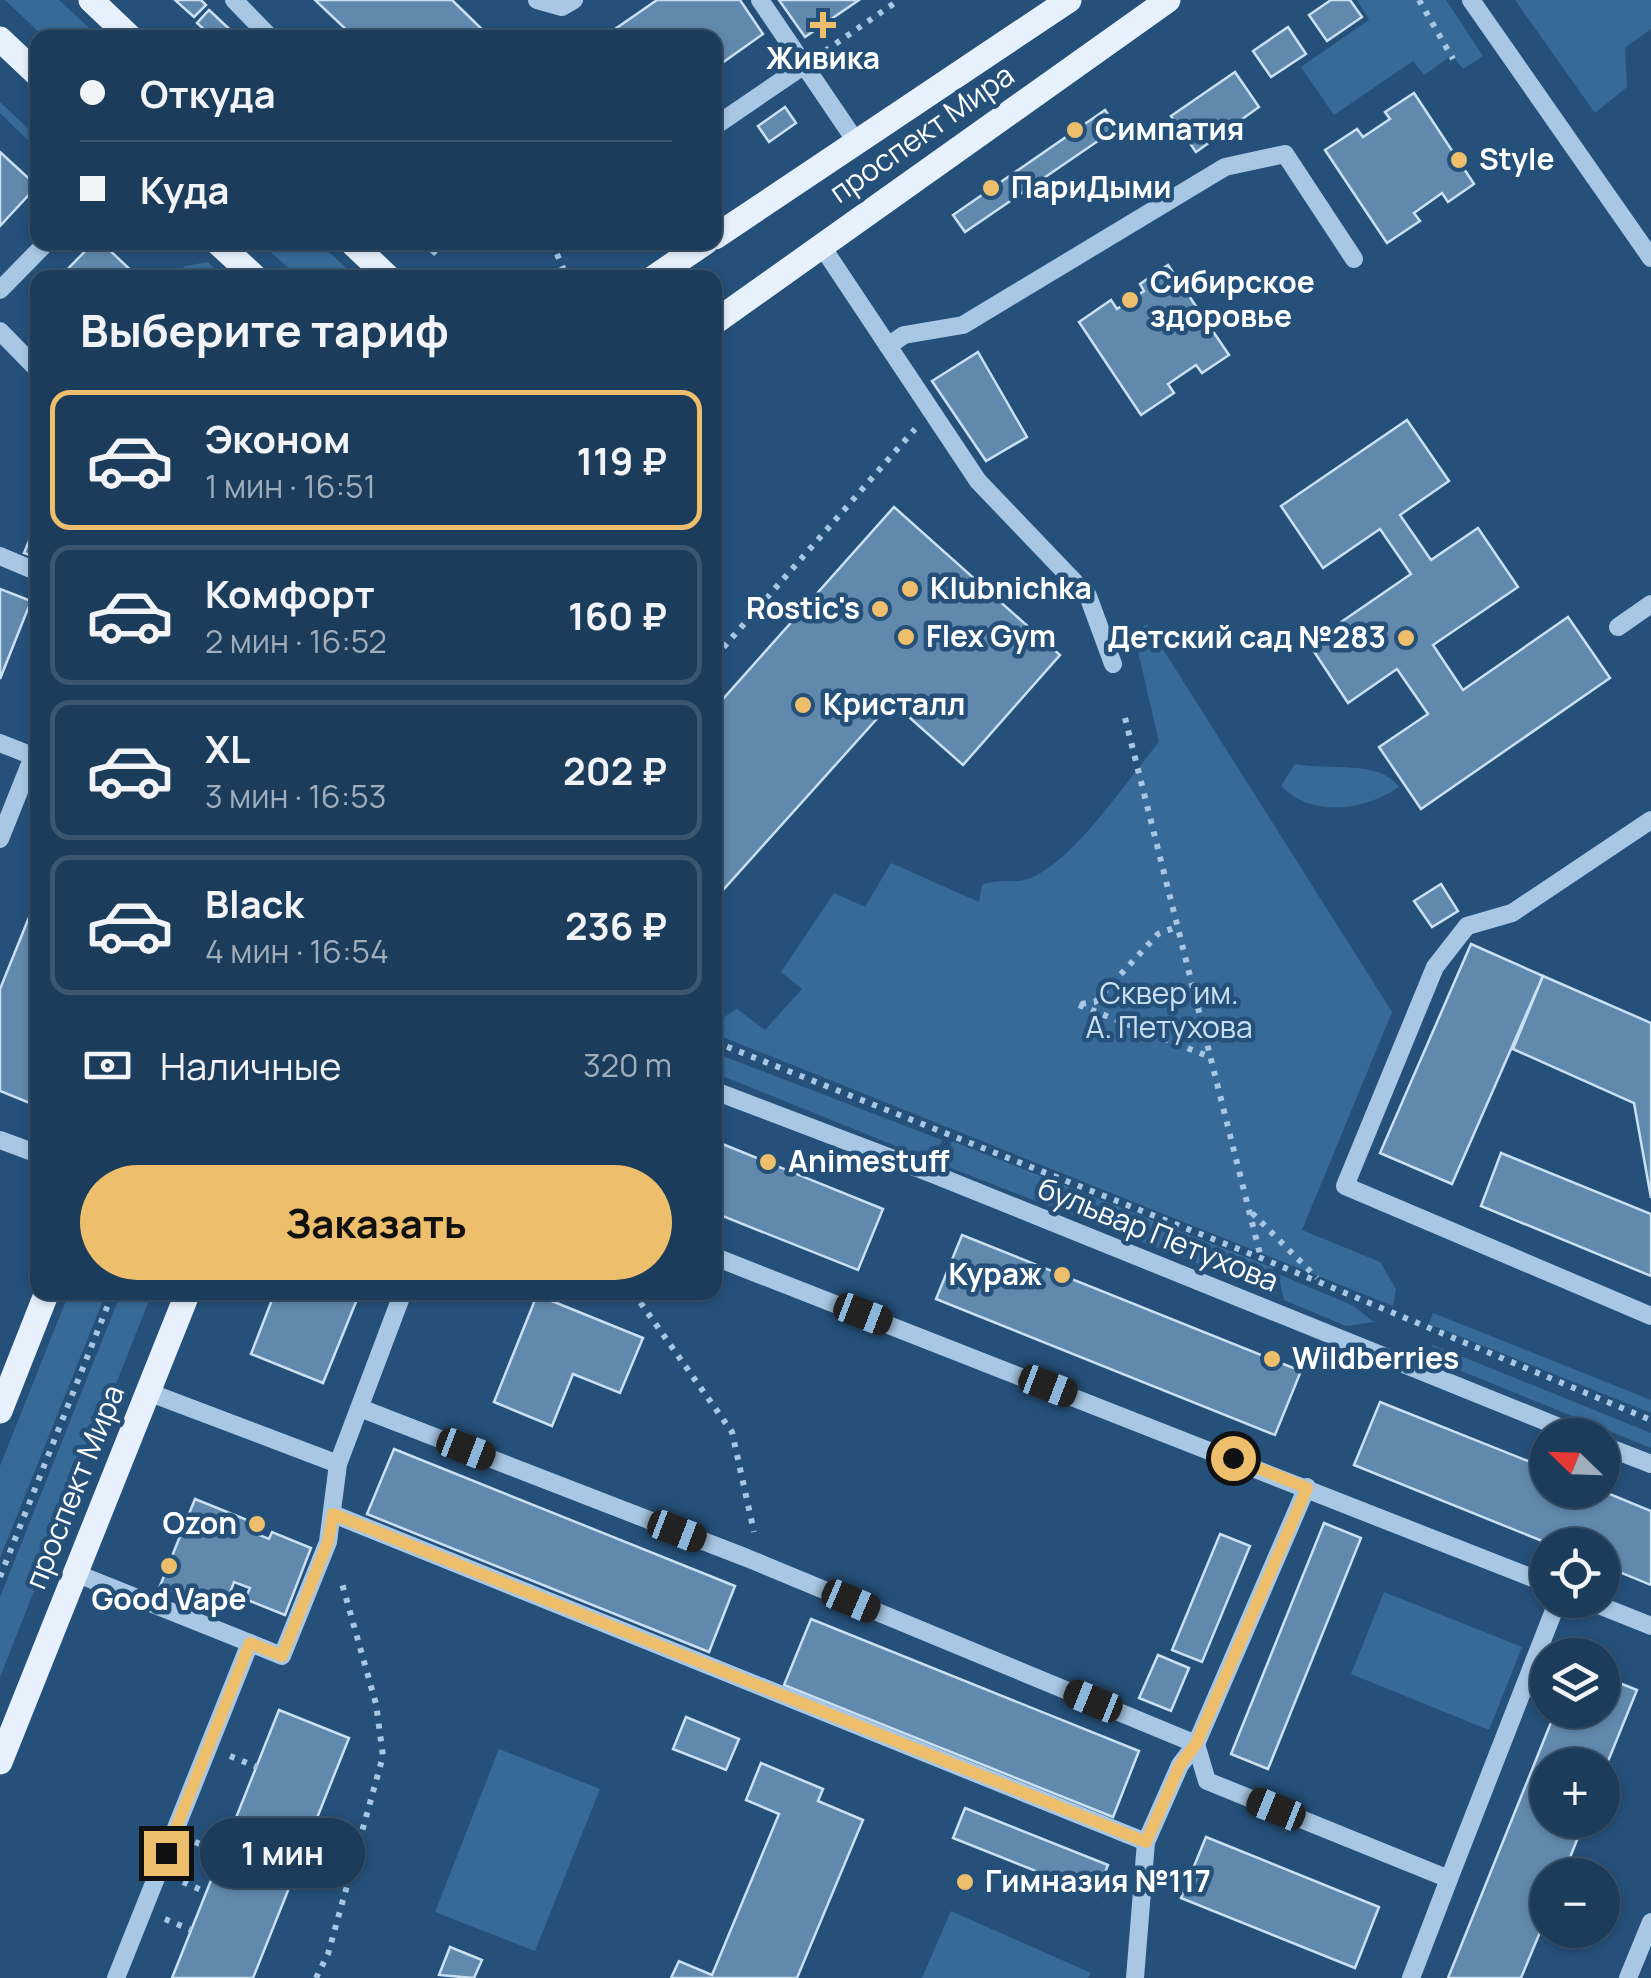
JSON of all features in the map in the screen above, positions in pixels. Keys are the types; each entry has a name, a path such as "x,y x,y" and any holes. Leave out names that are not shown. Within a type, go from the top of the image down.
{"main road":[{"path":"91,0 123,30"},
{"name":"проспект Мира","path":"722,231 1069,0"},
{"name":"проспект Мира","path":"722,317 1168,0"},
{"path":"0,39 30,67"},
{"path":"226,250 248,270"},
{"path":"359,250 381,270"},
{"path":"665,270 694,250"},
{"path":"0,1411 44,1300"},
{"name":"проспект Мира","path":"0,1762 185,1300"}],"street":[{"path":"234,0 264,30"},
{"path":"537,0 562,7 574,0"},
{"path":"760,0 857,143"},
{"path":"1471,0 1651,258"},
{"path":"722,121 803,66"},
{"path":"888,346 904,335 963,325 1225,166 1285,154 1354,260"},
{"path":"821,245 978,481 1088,596 1113,664"},
{"path":"0,290 39,250"},
{"path":"0,331 30,362"},
{"path":"0,556 30,569"},
{"path":"1618,627 1651,604"},
{"path":"0,743 30,749"},
{"path":"0,839 30,763"},
{"path":"1651,820 1512,913 1467,926 1435,967 1345,1186 1651,1316"},
{"name":"бульвар Петухова","path":"722,1094 933,1174 1537,1418"},
{"path":"0,1140 30,1151"},
{"path":"722,1259 1530,1577"},
{"path":"75,1573 282,1656 328,1542 338,1464 400,1300"},
{"path":"148,1392 338,1464"},
{"path":"360,1408 747,1558 1196,1744"},
{"path":"1620,1451 1651,1464"},
{"path":"1135,1978 1146,1842 1180,1765 1196,1744 1307,1488"},
{"path":"333,1514 1146,1842"},
{"path":"1620,1614 1651,1626"},
{"path":"1411,1978 1551,1618"},
{"path":"116,1978 250,1643"},
{"path":"1196,1744 1207,1781 1449,1879"},
{"path":"1628,1978 1651,1922"}],"path":[{"path":"803,66 900,0"},
{"path":"1419,0 1453,59"},
{"path":"432,254 436,250"},
{"path":"722,649 932,410"},
{"path":"1125,718 1261,1258"},
{"path":"1179,926 1158,934 1095,1002 1080,1005 1211,1058"},
{"path":"722,1045 1321,1282 1651,1420"},
{"path":"1250,1211 1321,1282"},
{"path":"0,1577 110,1300"},
{"path":"638,1300 732,1432 756,1538 747,1558"},
{"path":"316,1978 328,1954 383,1756 376,1704 328,1542"},
{"path":"182,1882 206,1892"}],"green space":[{"path":"5,0 59,0 91,30 37,30"},
{"path":"1357,0 1446,0 1483,56 1463,69 1452,55 1424,75 1413,61 1334,115 1301,67 1369,20"},
{"path":"1515,0 1651,0 1651,29 1625,48 1627,87 1595,113"},
{"path":"0,102 30,130 30,142 0,113"},
{"path":"269,250 327,250 348,270 290,270"},
{"path":"208,262 216,270 180,270"},
{"name":"Сквер им. А. Петухова","path":"1147,624 1392,1012 1302,1230 1380,1262 1396,1289 1393,1306 722,1037 722,1019 737,1009 765,1030 802,989 781,972 834,893 865,907 891,863 979,902 982,885 1028,879 1045,870 1081,839 1159,742 1134,634"},
{"path":"1295,764 1366,769 1390,778 1399,787 1354,806 1323,807 1294,796 1281,786"},
{"path":"722,1056 942,1140 933,1161 722,1076"},
{"path":"952,1141 1273,1268 1277,1294 943,1165"},
{"path":"1278,1274 1354,1306 1374,1322 1346,1326 1284,1300"},
{"path":"66,1300 103,1300 0,1558 0,1466"},
{"path":"118,1300 149,1300 0,1677 0,1597"},
{"path":"1433,1313 1651,1400 1651,1413 1429,1324"},
{"path":"1431,1344 1614,1418 1577,1418 1444,1364"},
{"path":"1620,1420 1651,1433 1651,1448 1620,1435"},
{"path":"1384,1592 1522,1647 1489,1730 1351,1674"},
{"path":"499,1749 600,1789 535,1951 435,1912"},
{"path":"951,1911 1091,1973 1088,1978 922,1978"}],"building":[{"path":"175,0 201,0 206,5 194,17"},
{"path":"315,0 452,0 483,30 347,30"},
{"path":"657,0 740,0 763,34 722,63 722,30 614,30"},
{"path":"779,0 859,0 805,37"},
{"path":"1331,0 1350,0 1362,17 1327,41 1309,15"},
{"path":"209,10 230,30 204,30 197,23"},
{"path":"1288,27 1306,54 1271,77 1253,51"},
{"path":"1235,72 1259,107 1196,152 1171,116"},
{"path":"1414,93 1474,184 1448,202 1442,193 1414,213 1420,221 1387,243 1325,150 1357,129 1363,137 1390,119 1385,112"},
{"path":"785,107 796,123 769,142 758,126"},
{"path":"1105,110 1117,128 965,232 953,215"},
{"path":"0,152 30,180 30,194 0,226"},
{"path":"86,250 109,250 131,270 67,270"},
{"path":"1168,265 1229,355 1202,373 1196,365 1168,384 1174,393 1141,415 1079,322 1111,300 1117,309 1144,291 1140,284"},
{"path":"978,352 1027,437 986,461 932,381"},
{"path":"1407,420 1449,481 1400,515 1431,560 1478,528 1518,587 1433,645 1463,690 1568,617 1610,678 1421,809 1379,747 1428,714 1397,669 1348,703 1309,644 1411,574 1380,529 1323,568 1281,506"},
{"name":"Кристалл","path":"894,507 1060,655 963,765 892,702 722,891 722,700"},
{"path":"0,589 30,604 0,679"},
{"path":"1441,884 1458,911 1432,927 1414,901"},
{"path":"30,915 30,1103 0,1091 0,989"},
{"path":"1471,944 1543,976 1452,1184 1380,1153"},
{"path":"1543,976 1651,1023 1651,1198 1634,1103 1513,1049"},
{"path":"722,1144 883,1209 858,1270 722,1216"},
{"path":"1501,1153 1651,1214 1651,1276 1481,1206"},
{"path":"962,1235 1301,1371 1275,1435 936,1299"},
{"path":"272,1300 357,1300 323,1383 251,1354"},
{"path":"535,1300 549,1300 643,1338 620,1393 573,1374 552,1426 494,1402"},
{"path":"1380,1402 1530,1462 1530,1508 1620,1508 1620,1498 1651,1511 1651,1585 1620,1572 1620,1528 1530,1528 1530,1536 1354,1465"},
{"path":"394,1449 735,1586 709,1652 367,1514"},
{"path":"195,1499 257,1524 254,1533 269,1539 272,1532 311,1548 285,1615 245,1599 250,1588 234,1582 223,1611 160,1586"},
{"path":"1324,1523 1361,1538 1268,1769 1231,1754"},
{"path":"1220,1534 1250,1546 1202,1662 1172,1650"},
{"path":"811,1619 1139,1751 1113,1817 784,1685"},
{"path":"1158,1655 1189,1668 1171,1711 1139,1698"},
{"path":"1620,1683 1637,1690 1613,1748 1541,1748 1549,1728 1620,1728"},
{"path":"279,1710 349,1738 253,1978 172,1978"},
{"path":"686,1717 739,1739 726,1770 673,1749"},
{"path":"761,1763 823,1789 818,1801 863,1820 797,1978 671,1978 679,1961 712,1975 779,1814 746,1800"},
{"path":"1530,1775 1530,1838 1578,1838 1570,1858 1530,1858 1530,1948 1533,1948 1521,1978 1448,1978"},
{"path":"965,1808 1108,1865 1096,1895 953,1838"},
{"path":"1206,1837 1379,1907 1355,1968 1181,1898"},
{"path":"450,1947 482,1960 474,1978 439,1975"}],"place":[{"name":"Живика","path":"823,25"},
{"name":"Симпатия","path":"1075,130"},
{"name":"Style","path":"1459,160"},
{"name":"ПариДыми","path":"991,188"},
{"name":"Сибирское здоровье","path":"1130,300"},
{"name":"Klubnichka","path":"910,589"},
{"name":"Rostic's","path":"880,609"},
{"name":"Flex Gym","path":"906,637"},
{"name":"Детский сад №283","path":"1406,638"},
{"name":"Кристалл","path":"803,705"},
{"name":"Animestuff","path":"768,1162"},
{"name":"Кураж","path":"1062,1275"},
{"name":"Wildberries","path":"1272,1359"},
{"name":"Ozon","path":"257,1524"},
{"name":"Good Vape","path":"169,1566"},
{"name":"Гимназия №117","path":"965,1882"}],"route":[{"path":"166,1853 250,1643 282,1656 328,1542 333,1514 1146,1842 1180,1765 1196,1744 1307,1488 1233,1458"}]}
